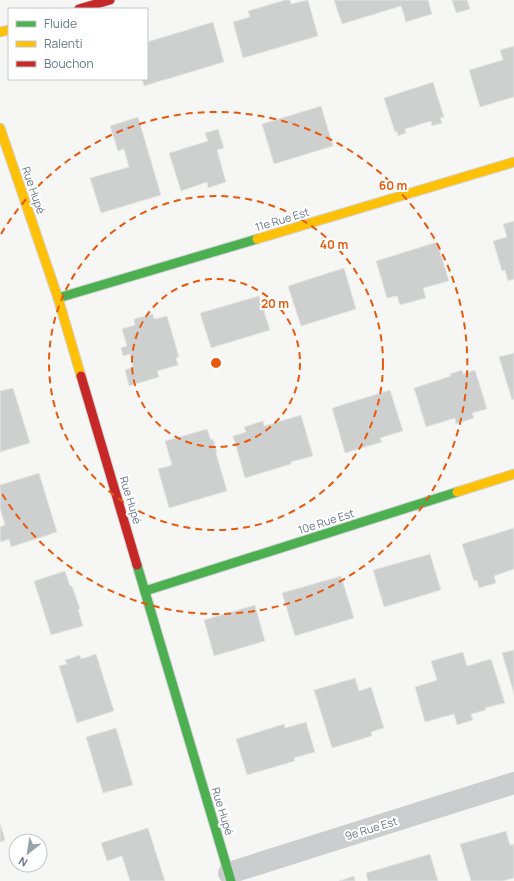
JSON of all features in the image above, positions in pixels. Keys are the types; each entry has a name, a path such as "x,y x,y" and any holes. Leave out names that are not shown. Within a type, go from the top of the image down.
{"street":[{"path":"82,8 110,0"},
{"name":"Rue Hupé","path":"0,128 58,298 230,877"},
{"name":"11e Rue Est","path":"58,298 514,162"},
{"name":"10e Rue Est","path":"145,591 514,474"},
{"name":"9e Rue Est","path":"230,877 514,783"}],"building":[{"path":"285,0 290,0 291,4 308,0 318,36 243,58 233,22 250,17 248,11"},
{"path":"334,0 428,0 432,14 406,22 401,6 342,24"},
{"path":"452,0 467,0 470,9 456,13"},
{"path":"213,22 224,62 144,86 142,80 148,80 148,42"},
{"path":"514,46 514,97 480,107 469,70 503,60 500,50"},
{"path":"433,82 444,117 440,118 442,123 432,126 431,121 405,129 406,133 398,136 397,131 395,132 384,98"},
{"path":"321,106 333,146 274,164 262,124"},
{"path":"138,117 161,195 101,213 90,178 129,167 124,149 118,151 110,126"},
{"path":"218,129 224,148 217,150 226,182 208,188 207,182 181,191 169,153 208,141 205,133"},
{"path":"514,221 514,279 508,281 505,270 502,271 493,241 507,237 503,224"},
{"path":"437,242 449,281 423,288 426,298 400,305 397,296 387,298 376,261"},
{"path":"344,268 356,309 301,326 288,286"},
{"path":"259,296 270,330 211,348 200,313"},
{"path":"153,314 154,319 167,316 179,357 176,358 178,365 157,371 159,377 129,386 125,370 133,367 130,354 123,356 121,348 127,346 122,329 135,325 134,319"},
{"path":"514,353 514,399 512,400 499,357"},
{"path":"462,370 463,374 475,370 487,409 472,413 474,418 456,424 455,418 426,427 414,388 451,376 450,374"},
{"path":"13,388 30,443 0,452 0,391"},
{"path":"390,390 403,431 380,438 382,442 345,453 332,408"},
{"path":"301,415 313,456 245,478 233,436 246,432 244,427 263,421 264,426"},
{"path":"207,429 211,440 213,439 227,491 169,508 158,469 172,465 165,441"},
{"path":"39,473 57,532 11,547 9,539 1,542 0,540 0,527 5,525 0,508 0,485"},
{"path":"514,528 514,569 494,576 496,583 479,588 477,580 474,581 462,544"},
{"path":"430,554 441,590 384,607 373,570"},
{"path":"65,571 80,609 78,609 83,626 51,635 34,581"},
{"path":"341,576 354,618 295,636 282,593"},
{"path":"255,605 265,641 214,656 204,620"},
{"path":"514,650 514,694 502,653"},
{"path":"463,652 467,666 491,659 505,703 485,708 486,710 471,714 473,720 457,725 454,714 425,722 415,687 437,680 431,661"},
{"path":"96,654 114,711 77,723 59,666 67,664 65,660 80,655 81,659"},
{"path":"355,678 359,691 371,687 384,728 371,732 372,736 332,748 314,690"},
{"path":"306,722 315,752 294,758 295,761 247,775 236,739 284,724 285,728"},
{"path":"116,728 133,785 103,793 86,737"},
{"path":"0,823 5,840 0,842"},
{"path":"148,828 165,881 130,881 122,856 107,861 101,843"},
{"path":"506,831 510,845 514,844 514,878 503,881 471,881 460,844"},
{"path":"430,854 438,881 368,881 366,873"},
{"path":"354,876 355,881 339,881"}],"traffic: fast":[{"path":"58,298 257,239"},
{"path":"145,591 457,492"},
{"path":"137,565 231,881"}],"traffic: slow":[{"path":"0,32 8,30"},
{"path":"0,128 58,298 81,376"},
{"path":"257,239 514,162"},
{"path":"457,492 514,474"}],"traffic: jam":[{"path":"82,8 110,0"},
{"path":"81,376 137,565"}]}
